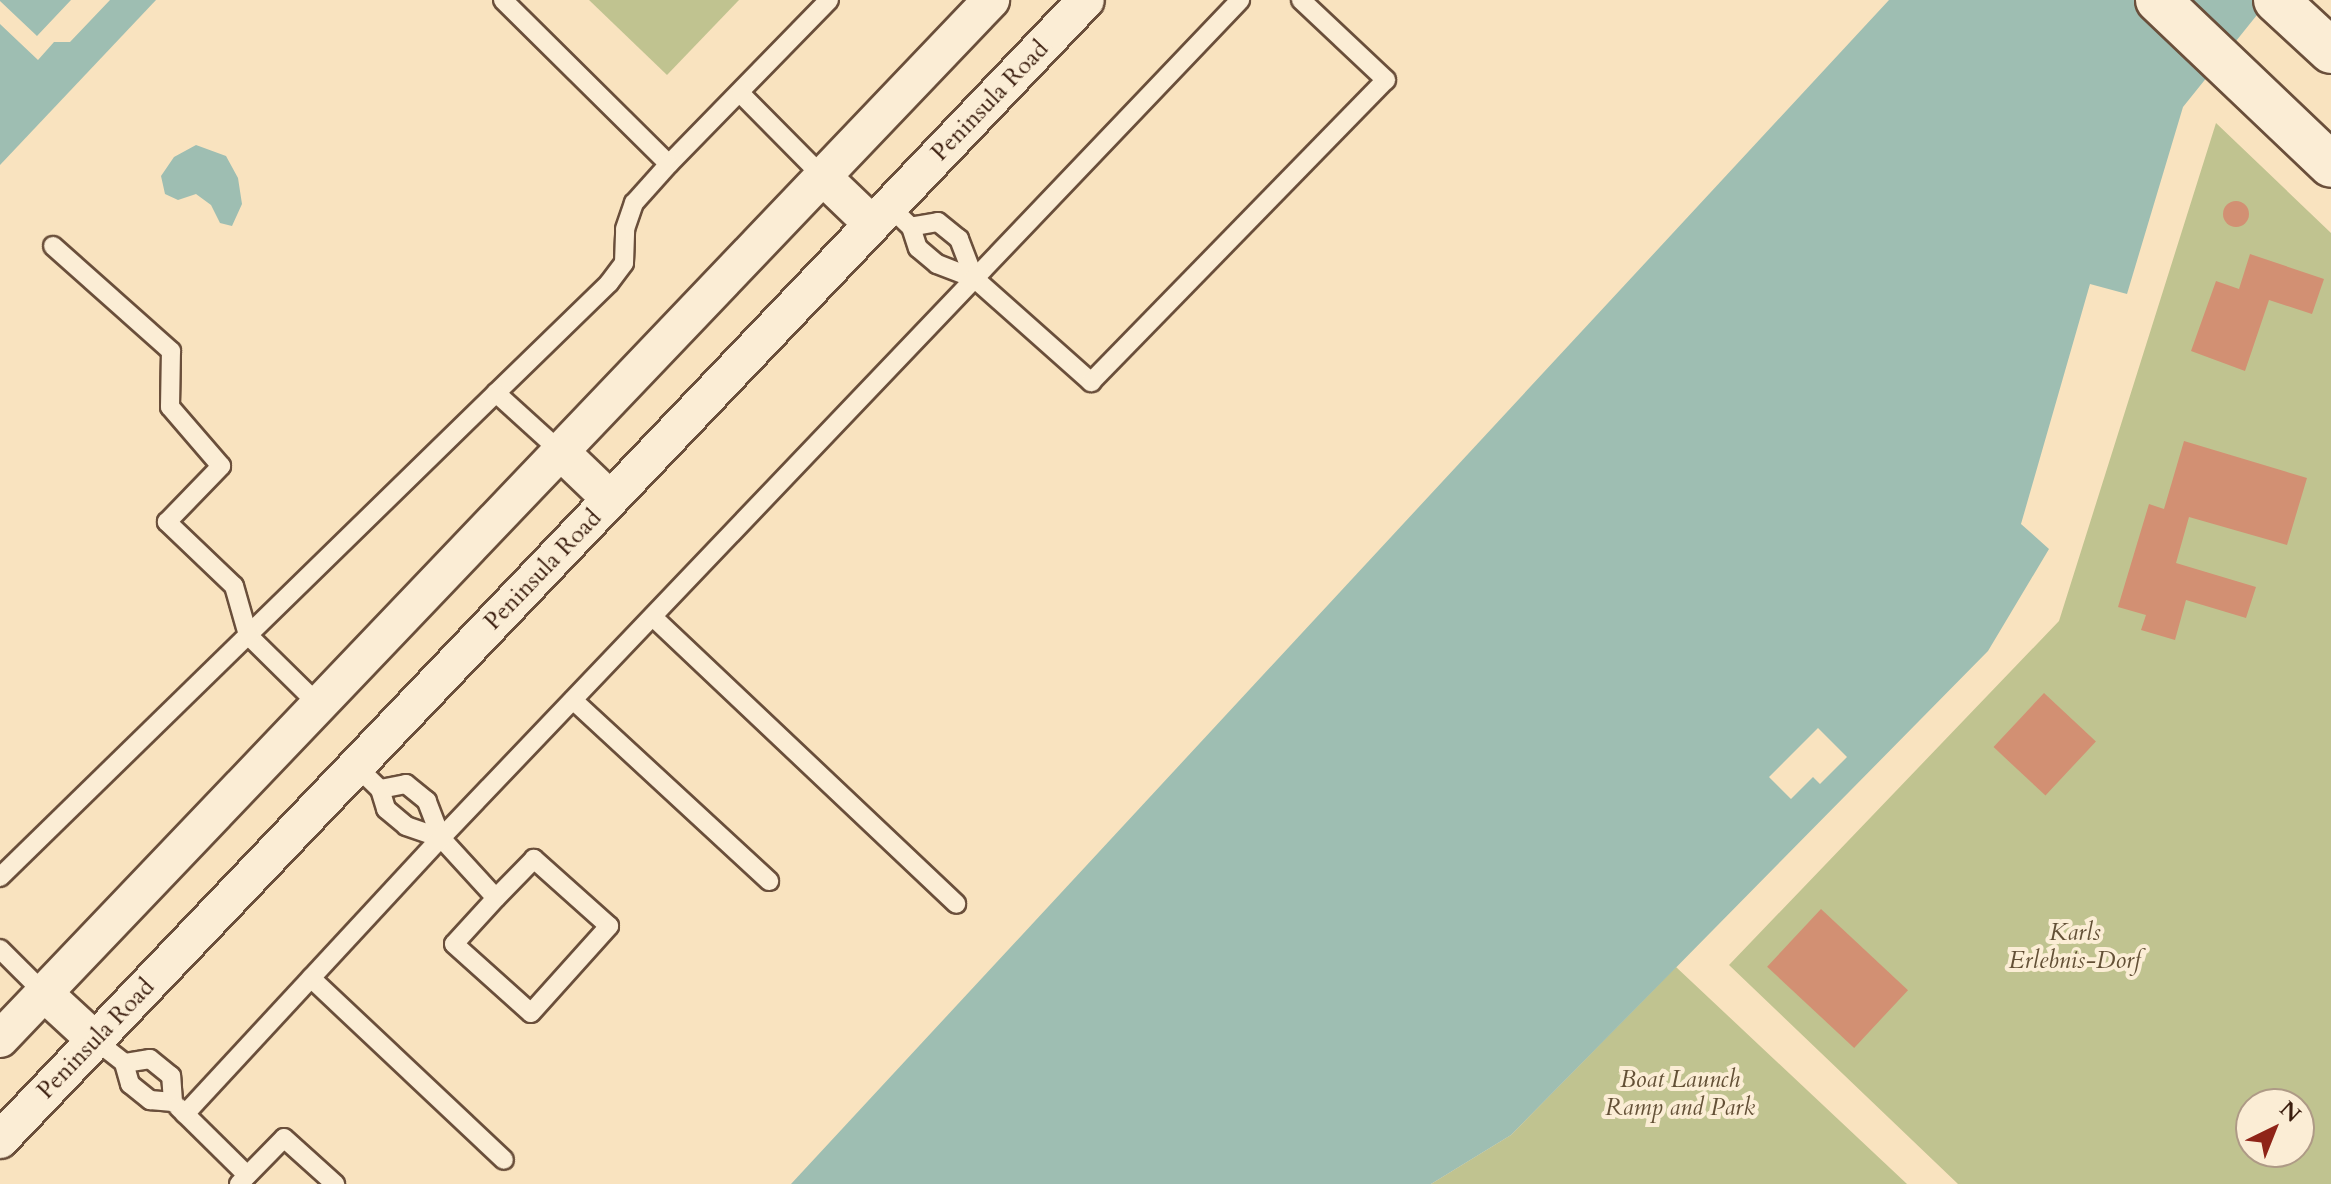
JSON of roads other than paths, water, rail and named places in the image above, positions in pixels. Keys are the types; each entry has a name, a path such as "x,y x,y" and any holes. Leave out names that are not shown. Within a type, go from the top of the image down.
{"main road":[{"path":"2158,0 2331,165"},
{"path":"2284,8 2331,51"}],"street":[{"path":"0,1039 991,0"},
{"name":"Peninsula Road","path":"0,1140 95,1040 368,778 610,499 891,219 1086,0"},
{"path":"823,177 891,219"},
{"path":"561,452 610,499"},
{"path":"44,993 95,1040"}],"lane":[{"path":"503,0 669,164"},
{"path":"0,877 609,283 624,263 625,229 634,203 829,0"},
{"path":"179,1108 311,978 1240,0"},
{"path":"891,219 937,264 974,278 1091,382 1386,80 1301,0"},
{"path":"741,94 823,177"},
{"path":"891,219 938,222 959,239 974,278"},
{"path":"53,246 171,351 170,407 221,466 167,522 234,586 248,635 319,705"},
{"path":"496,393 561,452"},
{"path":"654,618 956,904"},
{"path":"573,700 769,881"},
{"path":"368,778 386,809 406,826 441,838"},
{"path":"368,778 406,784 427,801 441,838 496,898"},
{"path":"534,859 609,926 531,1013 454,944 496,898 534,859"},
{"path":"0,949 44,993"},
{"path":"311,978 504,1160"},
{"path":"95,1040 124,1063 130,1084 150,1100 179,1108"},
{"path":"124,1063 150,1059 171,1076 179,1108 243,1180 284,1138 335,1184"}],"park label":[{"name":"Karls Erlebnis-Dorf","path":"2075,947"},
{"name":"Boat Launch Ramp and Park","path":"1680,1094"}]}
